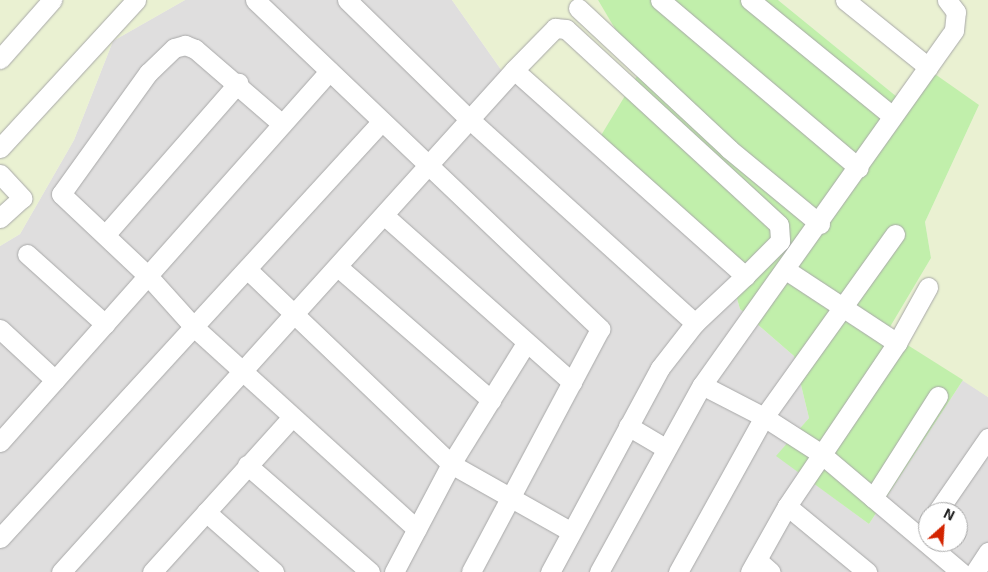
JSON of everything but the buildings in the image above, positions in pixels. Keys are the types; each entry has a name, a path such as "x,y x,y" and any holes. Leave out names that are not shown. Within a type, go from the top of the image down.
{"street":[{"path":"0,59 52,0"},
{"path":"0,148 136,0"},
{"path":"255,0 427,167 600,329 508,498 471,572"},
{"path":"347,0 468,118 695,323"},
{"path":"660,0 859,168"},
{"path":"750,0 892,116"},
{"path":"845,0 928,67"},
{"path":"599,572 702,384 820,224 956,25 956,12 947,0"},
{"path":"578,8 729,149 820,224"},
{"path":"61,572 244,371 296,317 338,267 386,217 468,118 554,28 566,29 779,225 780,241 695,323 660,368 570,531 550,572"},
{"path":"282,124 238,83 184,45 174,48 148,73 62,190 63,200 106,234 149,277 195,328 417,529"},
{"path":"514,70 745,276"},
{"path":"4,430 55,380 149,277 329,71"},
{"path":"106,234 238,83"},
{"path":"0,538 195,328 381,122"},
{"path":"0,174 22,198 0,218"},
{"path":"386,217 572,382"},
{"path":"678,572 764,417 895,234"},
{"path":"27,254 105,324"},
{"path":"338,267 491,400"},
{"path":"248,270 451,464 508,498 570,531"},
{"path":"786,270 897,343"},
{"path":"760,568 787,506 820,453 897,343 928,287"},
{"path":"0,330 55,380"},
{"path":"394,572 451,464 526,343"},
{"path":"702,384 764,417 820,453 873,498 918,528"},
{"path":"873,498 938,396"},
{"path":"160,569 206,512 292,417"},
{"path":"628,426 666,448"},
{"path":"944,502 988,438"},
{"path":"248,466 370,572"},
{"path":"787,506 867,572"},
{"path":"206,512 274,572"},
{"path":"942,552 961,572"},
{"path":"974,572 988,552"}],"shaded area":[{"path":"185,0 452,0 502,71 725,257 740,309 794,356 809,418 777,456 869,524 963,380 988,397 988,572 0,572 0,246 20,234 74,140 113,41"}],"green space":[{"path":"0,0 185,0 113,41 74,140 20,234 0,246"},
{"path":"452,0 598,0 641,71 594,147 502,71"},
{"path":"598,0 778,0 902,101 932,72 979,105 925,222 931,258 887,332 963,380 869,524 776,456 809,418 794,356 740,309 725,257 594,147 640,71"},
{"path":"778,0 988,0 988,397 887,332 931,258 925,222 979,105 902,101"}]}
